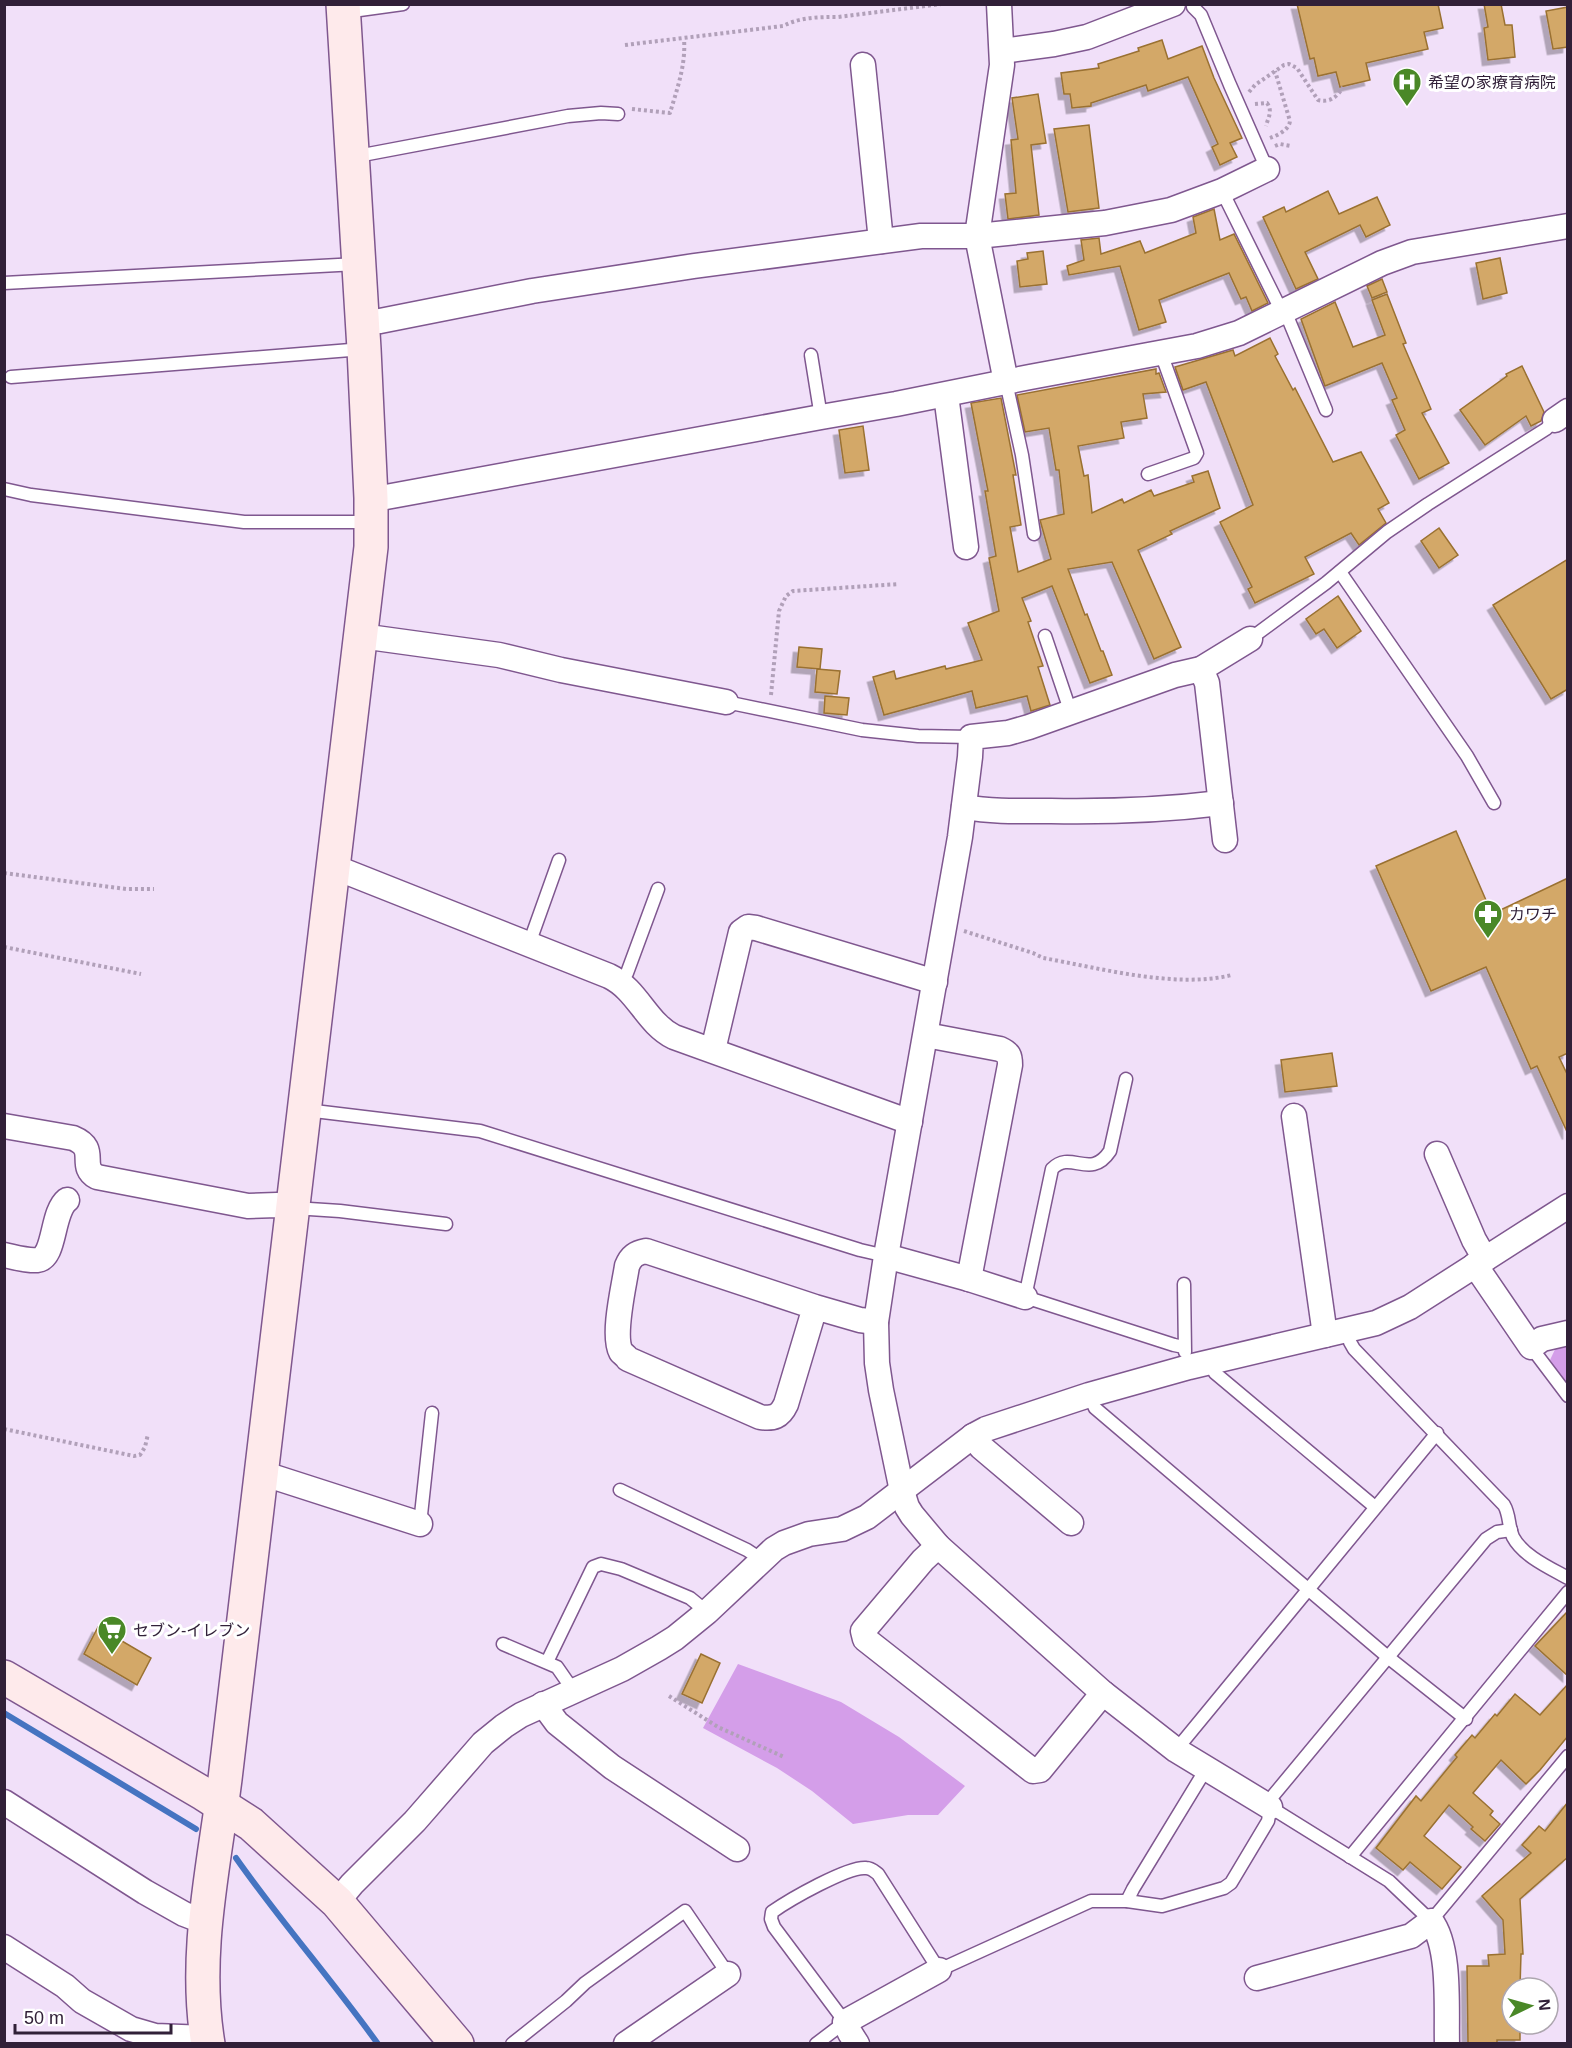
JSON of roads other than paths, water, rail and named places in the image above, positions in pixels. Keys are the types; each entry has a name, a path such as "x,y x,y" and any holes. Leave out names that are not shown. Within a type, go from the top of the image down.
{"street":[{"path":"999,4 1002,51 1000,84 977,236 1006,382"},
{"path":"1002,51 1087,37 1185,5"},
{"path":"4,1947 66,1986 82,2001 131,2029 155,2036 208,2041 202,1982 205,1922 305,1110 370,556 371,510 363,335 343,8"},
{"path":"863,65 881,241"},
{"path":"363,335 380,321 571,285 921,236 977,236 1105,223 1171,210 1222,191 1267,170"},
{"path":"371,510 386,497 946,395 1197,346 1224,338 1382,263 1404,255 1568,226"},
{"path":"946,395 966,547"},
{"path":"361,636 499,655 561,670 726,702"},
{"path":"1250,639 1201,669 1174,675 1071,713 1008,733 971,737 964,807 946,926 876,1322 877,1363 902,1491 912,1515 938,1546 1103,1693 1176,1750 1270,1807"},
{"path":"1201,669 1207,683 1225,840"},
{"path":"964,807 988,810 1127,811 1221,803"},
{"path":"334,867 621,981 654,1023 663,1032 674,1037 910,1122"},
{"path":"713,1050 741,932 748,927 935,982"},
{"path":"926,1035 1000,1049 1007,1052 1010,1057 969,1279"},
{"path":"1294,1116 1325,1335"},
{"path":"4,1126 84,1142 91,1173 98,1177 248,1206 293,1208"},
{"path":"1437,1154 1474,1240 1480,1262 1531,1347 1542,1339 1568,1333"},
{"path":"4,1255 32,1260 45,1257 49,1252 58,1211 67,1200"},
{"path":"337,1902 415,1821 483,1743 504,1726 543,1704 643,1658 675,1638 707,1612 762,1560 784,1543 809,1534 851,1526 867,1517 973,1436 986,1429 1194,1359 1325,1335 1376,1323 1398,1313 1568,1206"},
{"path":"815,1307 786,1404 782,1412 769,1419 628,1359 621,1352 619,1343 618,1331 627,1266 630,1258 637,1252 646,1251 815,1307 860,1320 876,1322"},
{"path":"886,1256 1024,1297"},
{"path":"973,1436 981,1447 1071,1523"},
{"path":"261,1472 420,1524"},
{"path":"938,1546 923,1560 863,1631 864,1639 1033,1771 1040,1770 1103,1693"},
{"path":"4,1677 251,1824 337,1902 457,2043"},
{"path":"543,1704 557,1723 612,1767 736,1849"},
{"path":"4,1802 144,1892 184,1914 205,1922"},
{"path":"1257,1978 1411,1936 1431,1921 1438,1930 1443,1947 1447,2043"},
{"path":"857,2043 845,2022 939,1970"},
{"path":"626,2043 728,1974"}],"lane":[{"path":"343,8 404,4"},
{"path":"1185,5 1201,15 1267,170"},
{"path":"352,156 568,116 618,114"},
{"path":"1222,191 1283,311 1326,410"},
{"path":"4,283 358,264"},
{"path":"10,377 363,335"},
{"path":"1148,474 1194,458 1197,453 1161,353"},
{"path":"811,355 821,417"},
{"path":"1006,382 1022,455 1034,534"},
{"path":"1250,639 1340,572 1387,532 1546,429 1561,416"},
{"path":"4,489 244,522 371,510"},
{"path":"1340,572 1467,756 1494,803"},
{"path":"1045,636 1071,713"},
{"path":"726,702 862,730 918,736 971,737"},
{"path":"529,944 559,860"},
{"path":"621,981 627,973 658,889"},
{"path":"1126,1079 1110,1151 1105,1159 1097,1165 1066,1161 1052,1169 1024,1297 1164,1342 1194,1359 1375,1507"},
{"path":"305,1110 480,1131 860,1250 886,1256"},
{"path":"293,1208 340,1211 446,1224"},
{"path":"1184,1284 1194,1359"},
{"path":"1348,1330 1354,1349 1504,1504 1511,1530 1518,1544 1568,1578"},
{"path":"1531,1347 1568,1396"},
{"path":"1089,1395 1095,1408 1389,1658 1466,1719"},
{"path":"420,1524 432,1413"},
{"path":"1176,1750 1437,1433"},
{"path":"620,1490 747,1550 762,1560"},
{"path":"816,2043 845,2022 774,1927 771,1919 772,1912 817,1885 859,1869 872,1869 878,1874 939,1970 1090,1901 1127,1901 1162,1906 1224,1888 1231,1883 1268,1821 1272,1797 1486,1539 1497,1532 1511,1530"},
{"path":"547,1662 593,1567 601,1564 621,1569 690,1598 707,1612"},
{"path":"1350,1857 1466,1719 1568,1592"},
{"path":"503,1644 557,1667 573,1690"},
{"path":"1270,1807 1389,1881 1431,1921 1568,1756"},
{"path":"1127,1901 1206,1769"},
{"path":"512,2043 566,2001 585,1983 685,1911 728,1974"}],"waterway":[{"path":"4,1713 196,1829"},
{"path":"236,1858 378,2044"}],"place":[{"name":"希望の家療育病院","path":"1407,108"},
{"name":"カワチ","path":"1488,940"},
{"name":"セブン-イレブン","path":"112,1656"}]}
